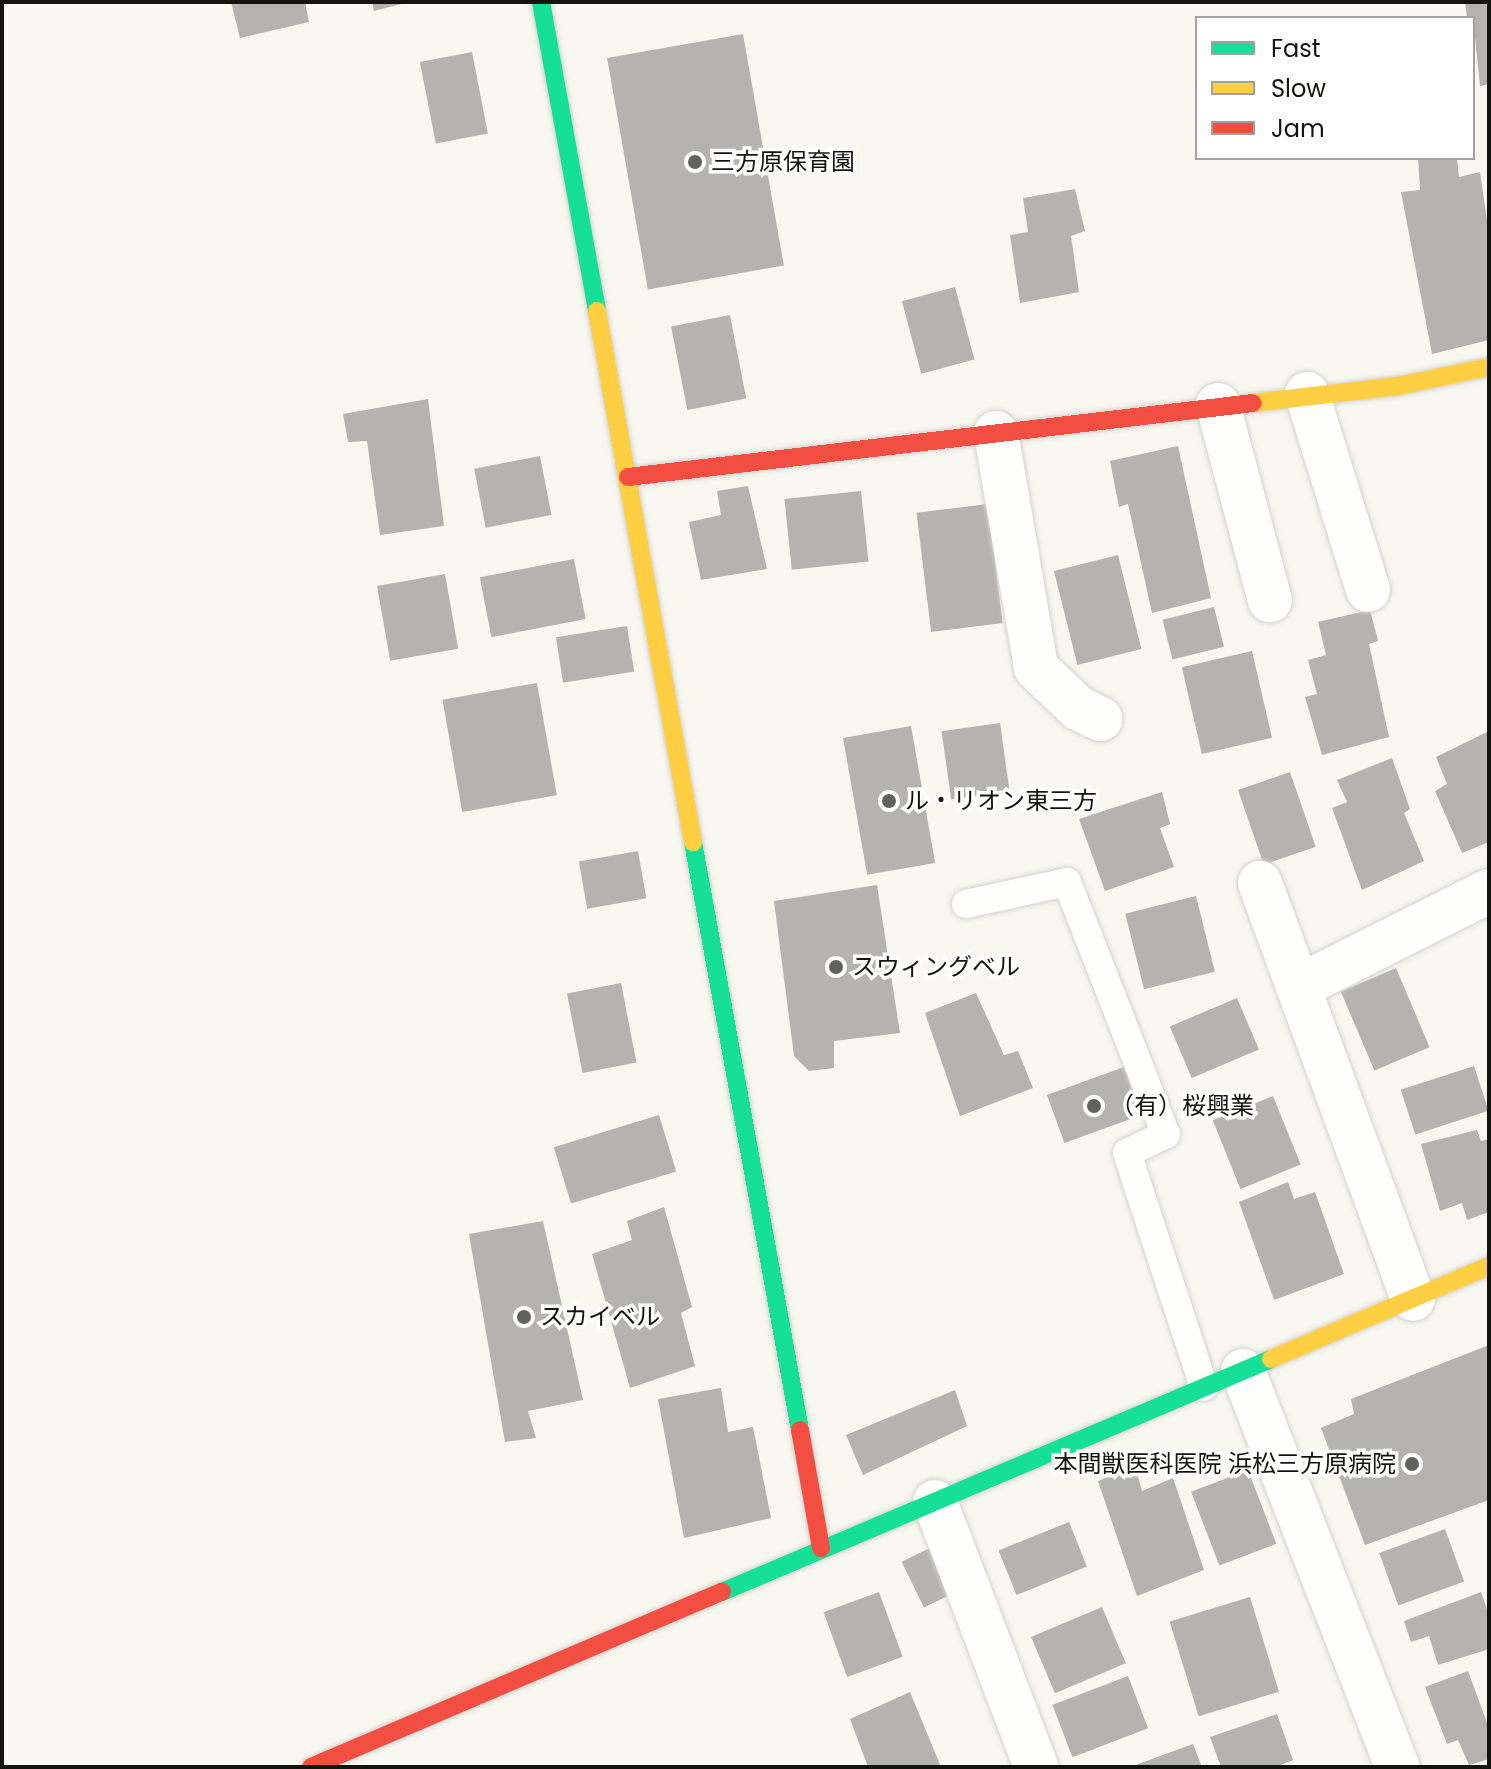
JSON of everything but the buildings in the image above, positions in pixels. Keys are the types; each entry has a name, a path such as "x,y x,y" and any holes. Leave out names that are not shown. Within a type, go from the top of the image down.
{"street":[{"path":"541,2 821,1548"},
{"path":"628,477 1307,394 1398,386 1489,367"},
{"path":"1307,394 1368,590"},
{"path":"1218,405 1270,600"},
{"path":"996,433 1036,668 1078,708 1101,719"},
{"path":"1260,883 1413,1299"},
{"path":"1298,987 1489,891"},
{"path":"311,1767 1489,1266"},
{"path":"1224,1379 1397,1767"},
{"path":"935,1502 1036,1767"}],"lane":[{"path":"966,904 1067,882 1166,1134 1127,1153 1224,1379"}],"traffic: fast":[{"path":"541,2 597,311"},
{"path":"693,842 800,1430"},
{"path":"722,1592 1271,1359"}],"traffic: slow":[{"path":"597,311 693,842"},
{"path":"1253,403 1398,386 1489,367"},
{"path":"1271,1359 1489,1266"}],"traffic: jam":[{"path":"628,477 1253,403"},
{"path":"800,1430 821,1548"},
{"path":"311,1767 722,1592"}],"place":[{"name":"三方原保育園","path":"695,162"},
{"name":"ル・リオン東三方","path":"889,801"},
{"name":"スウィングベル","path":"836,967"},
{"name":"（有）桜興業","path":"1094,1106"},
{"name":"スカイベル","path":"524,1317"},
{"name":"本間獣医科医院 浜松三方原病院","path":"1412,1464"}]}
